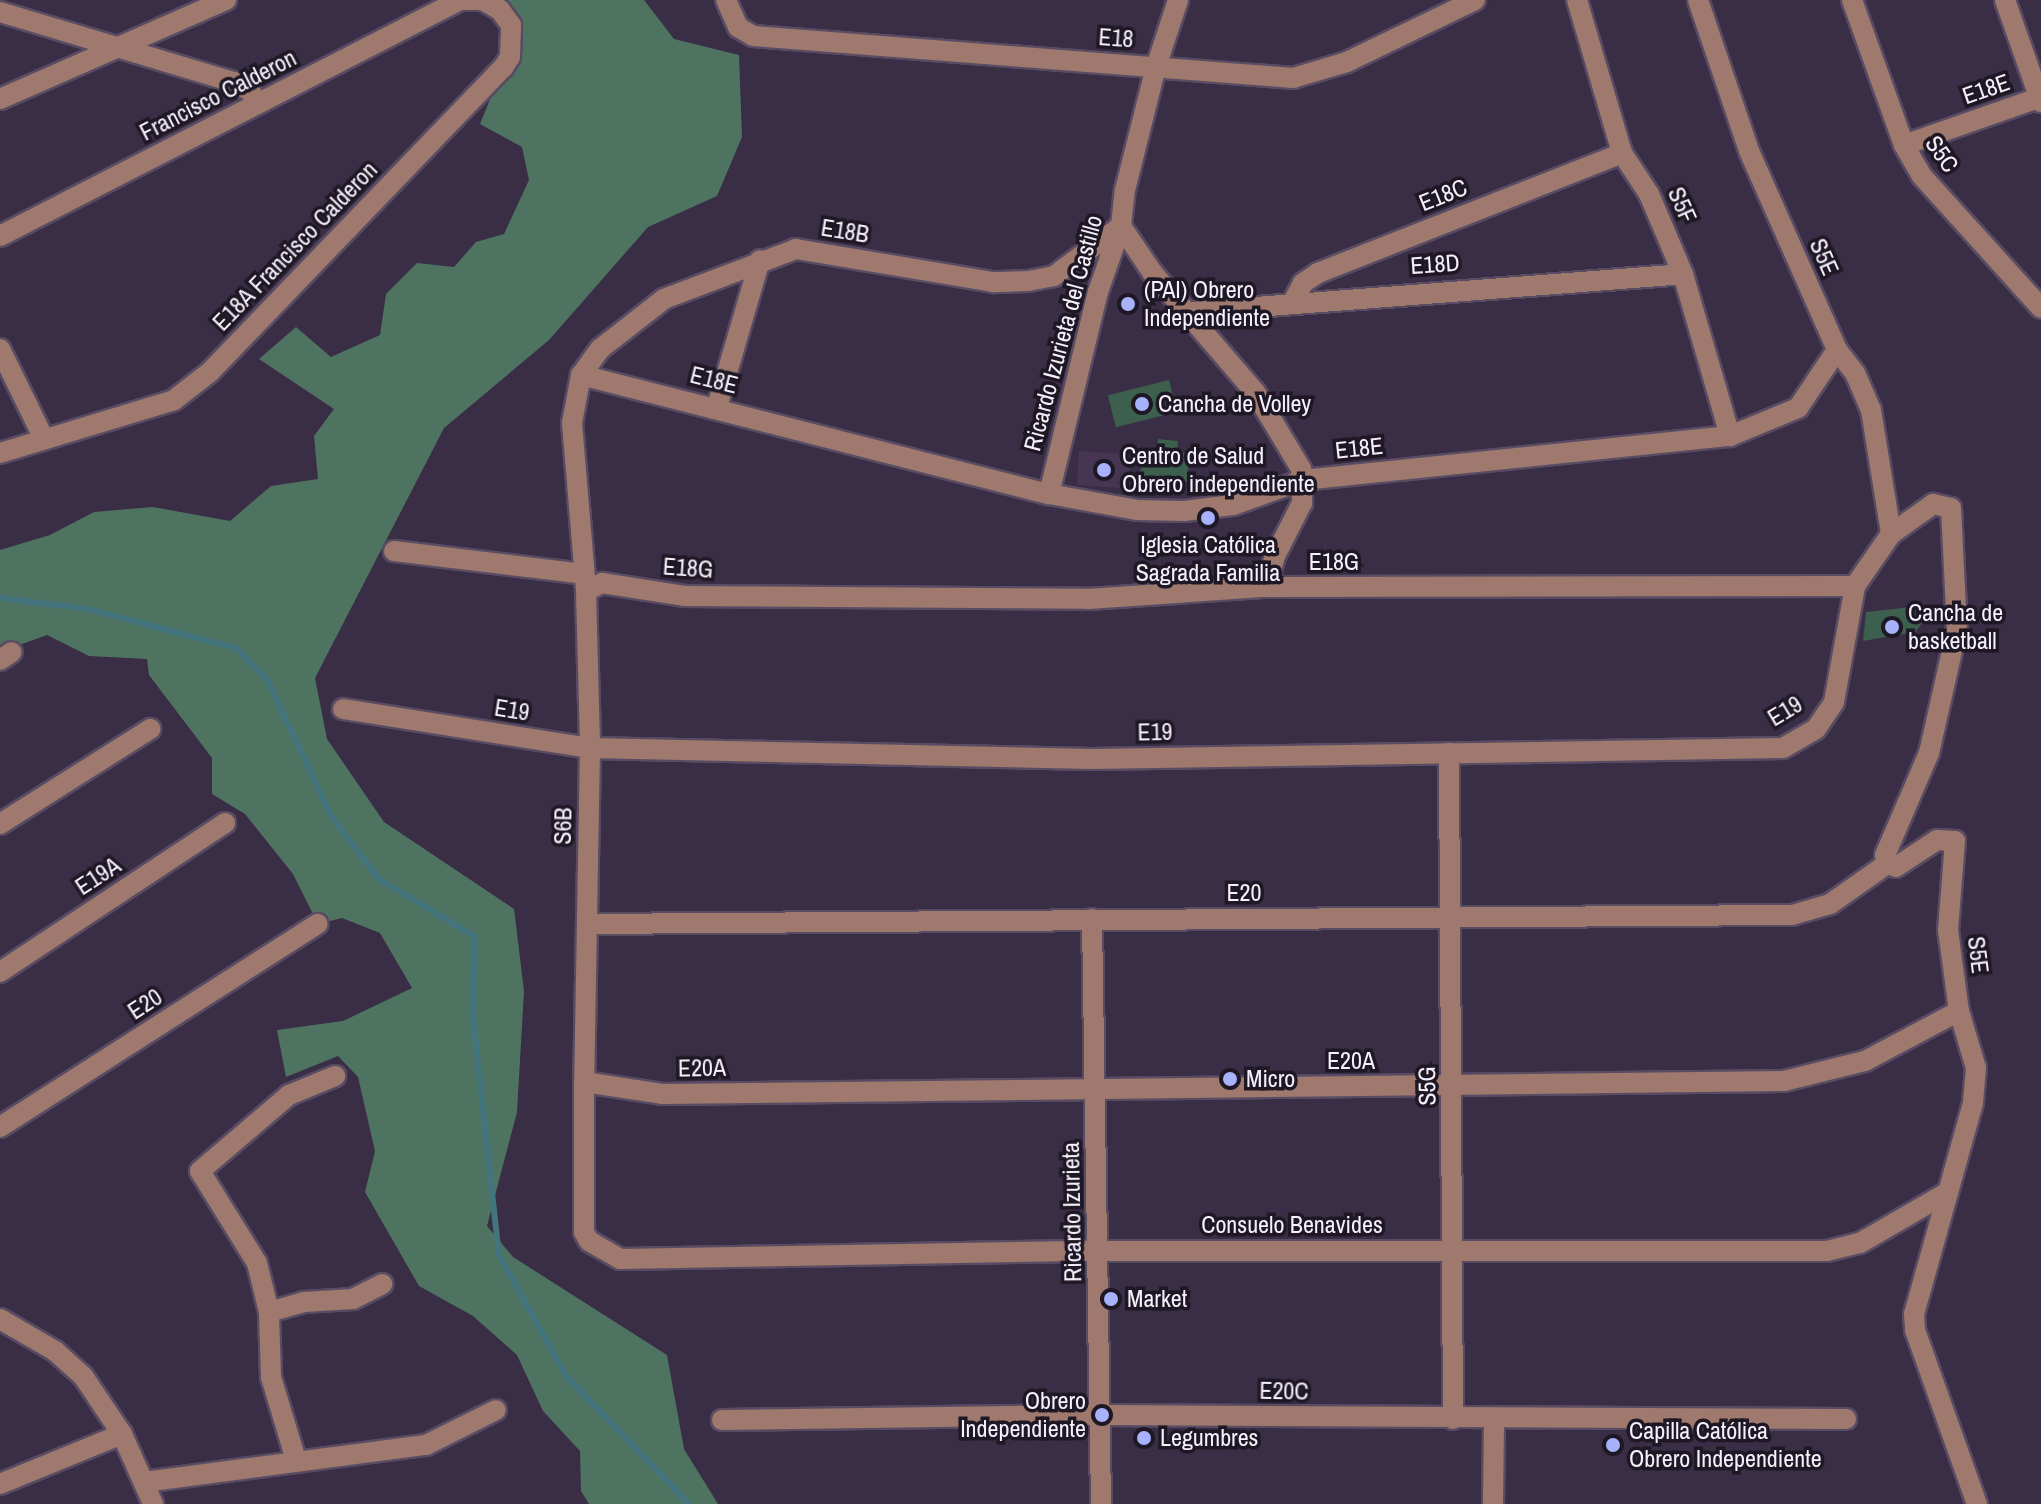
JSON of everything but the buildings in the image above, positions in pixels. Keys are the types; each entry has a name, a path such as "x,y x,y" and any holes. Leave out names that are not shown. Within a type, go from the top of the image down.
{"street":[{"path":"0,99 226,0"},
{"name":"Francisco Calderon","path":"0,236 461,0"},
{"name":"E18A Francisco Calderon","path":"0,453 174,400 210,372 503,68 510,57 511,25 500,10 483,0 461,0"},
{"name":"E18","path":"726,0 738,27 753,36 1293,78 1319,73 1475,0"},
{"name":"Ricardo Izurieta del Castillo","path":"1049,494 1098,292 1121,226 1125,190 1156,67 1178,0"},
{"name":"S5F","path":"1577,0 1622,153 1649,194 1683,274 1730,436"},
{"name":"S5E","path":"1698,0 1749,151 1837,350 1855,373 1871,410 1891,534"},
{"name":"S5C","path":"1852,0 1904,145 1921,175 2041,307"},
{"path":"2005,0 2040,99"},
{"path":"0,12 114,50 234,82 250,91 258,104"},
{"name":"E18E","path":"1904,145 2040,99"},
{"name":"E18C","path":"1294,300 1303,283 1318,273 1622,153"},
{"path":"1121,226 1152,272 1191,312 1255,392 1285,439 1303,480 1302,503 1275,556 1266,587"},
{"name":"E18B","path":"581,375 600,349 664,299 760,260 796,249 993,282 1028,281 1054,276 1121,226"},
{"path":"717,407 760,260"},
{"name":"E18D","path":"1191,312 1294,300 1683,274"},
{"path":"0,349 44,439"},
{"name":"E18E","path":"581,375 717,407 1049,494 1137,510 1184,511 1233,505 1303,480 1730,436 1798,408 1837,350"},
{"name":"S6B","path":"581,375 572,423 585,582 590,748 584,1232 597,1249 620,1259"},
{"path":"1855,586 1891,534 1933,504 1951,508 1956,520 1957,629 1929,753 1887,848 1887,864"},
{"name":"E18G","path":"394,551 684,596 1088,599 1266,587 1855,586"},
{"name":"E19","path":"343,709 590,748 1092,759 1783,748 1816,729 1834,702 1855,586"},
{"path":"0,824 150,729"},
{"name":"S5G","path":"1449,753 1453,1419"},
{"name":"E19A","path":"0,972 225,823"},
{"name":"S5E","path":"1887,864 1902,866 1945,837 1955,841 1948,930 1959,1011 1976,1068 1973,1103 1914,1314 1915,1330 1977,1504"},
{"name":"E20","path":"587,924 1792,915 1830,904 1887,864"},
{"name":"Ricardo Izurieta","path":"1092,919 1101,1504"},
{"name":"E20","path":"0,1127 318,924"},
{"name":"E20A","path":"584,1082 662,1094 1784,1081 1865,1061 1959,1011"},
{"path":"296,1460 271,1377 269,1312 257,1263 200,1171 289,1095 335,1076"},
{"name":"Consuelo Benavides","path":"620,1259 1099,1251 1827,1251 1860,1243 1948,1192"},
{"path":"269,1312 304,1302 353,1299 382,1284"},
{"path":"0,1319 55,1351 83,1376 122,1434 153,1504"},
{"path":"144,1482 426,1445 455,1435 496,1410"},
{"name":"E20C","path":"722,1420 1102,1415 1494,1420 1846,1419"},
{"path":"1493,1504 1494,1420"},
{"path":"0,1484 122,1434"}],"shaded area":[{"name":"Centro de Salud Obrero independiente","path":"1079,451 1131,455 1129,489 1077,485"}],"green space":[{"path":"483,0 644,0 674,39 739,55 742,137 717,196 648,227 549,340 444,428 315,678 327,739 384,822 514,909 524,991 517,1112 487,1226 513,1257 667,1355 684,1449 718,1504 589,1504 581,1491 580,1451 543,1411 517,1355 473,1316 419,1286 365,1192 375,1151 358,1077 338,1056 286,1077 277,1030 343,1021 412,988 380,933 342,918 318,924 293,874 245,814 212,794 212,758 149,675 147,659 89,656 47,635 0,652 0,550 50,535 94,512 153,507 230,521 271,486 318,479 314,436 334,409 259,359 296,327 331,357 380,335 386,294 417,263 454,267 476,242 504,234 529,180 522,147 480,124 512,45"},
{"name":"Cancha de Volley","path":"1169,380 1177,412 1116,427 1108,395"},
{"name":"Cancha de Volley","path":"1158,439 1178,441 1177,452 1189,453 1187,482 1140,478 1142,450 1157,452"},
{"name":"Cancha de basketball","path":"1921,606 1923,622 1915,632 1863,641 1866,612"}],"waterway":[{"path":"0,598 88,609 236,648 268,681 331,816 379,879 474,936 473,1017 499,1255 566,1376 689,1504"}],"place":[{"name":"(PAI) Obrero Independiente","path":"1128,304"},
{"name":"Cancha de Volley","path":"1142,404"},
{"name":"Centro de Salud Obrero independiente","path":"1104,470"},
{"name":"Iglesia Católica Sagrada Familia","path":"1208,518"},
{"name":"Cancha de basketball","path":"1892,627"},
{"name":"Micro","path":"1230,1079"},
{"name":"Market","path":"1111,1299"},
{"name":"Obrero Independiente","path":"1102,1415"},
{"name":"Legumbres","path":"1144,1438"},
{"name":"Capilla Católica Obrero Independiente","path":"1613,1445"}]}
